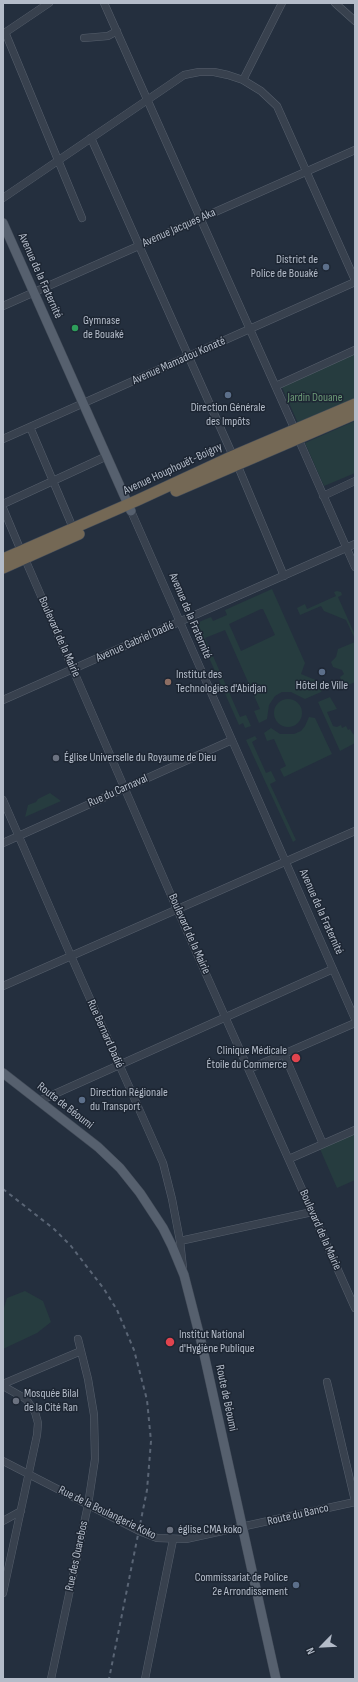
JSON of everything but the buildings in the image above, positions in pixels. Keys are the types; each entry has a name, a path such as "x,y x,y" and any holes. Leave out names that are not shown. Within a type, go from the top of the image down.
{"highway":[{"name":"Avenue Houphouët-Boigny","path":"297,434 355,404"},
{"name":"Avenue Houphouët-Boigny","path":"3,559 23,555 235,460 297,434 355,414"},
{"name":"Avenue Houphouët-Boigny","path":"3,568 23,555 73,528 129,508"}],"main road":[{"name":"Avenue de la Fraternité","path":"3,223 84,403 129,508"},
{"name":"Route de Béoumi","path":"3,1073 98,1147 120,1168 140,1193 160,1223 184,1275 204,1353 241,1528 276,1679"}],"street":[{"path":"48,3 4,33 82,218"},
{"path":"104,3 276,386 355,567"},
{"path":"243,80 282,3"},
{"path":"335,3 355,21"},
{"path":"84,38 108,36 117,31"},
{"path":"3,198 184,75 198,72 214,72 228,75 243,80 261,91 277,106 355,281"},
{"path":"91,138 235,460 284,576"},
{"name":"Avenue Jacques Aka","path":"3,306 355,150"},
{"name":"Avenue Mamadou Konaté","path":"3,439 355,281"},
{"path":"276,386 355,350"},
{"path":"30,427 73,528"},
{"path":"3,504 107,456"},
{"path":"323,496 355,481"},
{"name":"Boulevard de la Mairie","path":"3,508 177,909 355,1306"},
{"name":"Avenue de la Fraternité","path":"129,508 355,1019"},
{"name":"Avenue Gabriel Dadié","path":"3,700 355,544"},
{"name":"Rue du Carnaval","path":"3,843 232,740"},
{"name":"Rue Bernard Dadié","path":"3,800 70,956 163,1163 180,1241 184,1275"},
{"path":"3,986 355,830"},
{"path":"39,1101 333,969"},
{"path":"249,1069 355,1023"},
{"path":"284,1054 323,1144"},
{"path":"289,1159 355,1130"},
{"path":"180,1241 312,1212"},
{"name":"Rue des Ouarebos","path":"51,1679 88,1505 95,1459 94,1415 88,1379 78,1339"},
{"path":"3,1385 81,1351"},
{"path":"327,1382 355,1502"},
{"path":"3,1385 26,1400 34,1412 38,1423 37,1435 3,1594"},
{"name":"Rue de la Boulangerie Koko","path":"3,1461 145,1534 157,1538 173,1540 186,1539 241,1528"},
{"name":"Route du Banco","path":"241,1528 355,1502"},
{"path":"3,1521 21,1511"},
{"path":"145,1679 173,1540"}],"green space":[{"name":"Jardin Douane","path":"355,354 355,406 301,430 282,387"},
{"name":"Jardin Douane","path":"355,421 355,473 324,486 305,443"},
{"path":"272,589 305,663 301,674 318,681 322,690 321,692 305,699 291,692 282,692 275,696 269,705 267,719 259,723 254,711 260,709 225,630 205,638 240,717 246,715 251,726 245,728 243,723 239,725 194,624 211,617 213,621 227,615 225,610","holes":["263,609 275,635 241,651 229,624"]},
{"path":"334,592 341,592 342,595 338,597 355,635 355,639 346,620 324,611 321,606 300,615 297,608 305,604 307,609 336,596"},
{"path":"355,642 355,682 344,687 340,677 344,674 342,670 333,667 331,662 336,657 338,649"},
{"path":"330,697 337,709 327,712 333,726 337,727 341,725 342,728 346,726 348,730 350,729 355,735 355,743 340,751 318,702"},
{"path":"288,699 298,703 302,713 298,723 288,727 278,723 274,713 278,703"},
{"path":"309,717 315,718 332,754 284,777 280,769 286,766 274,739 267,741 264,733 271,728 280,734 294,734 301,731"},
{"path":"255,736 257,739 252,742 266,773 271,771 276,781 270,784 296,840 293,842 246,740"},
{"path":"50,793 61,801 25,817 28,805"},
{"path":"355,1134 355,1180 337,1188 320,1149"},
{"path":"25,1291 43,1301 51,1322 37,1333 3,1349 3,1311 7,1298"}],"railway":[{"path":"3,1189 54,1229 71,1246 104,1289 117,1310 134,1350 147,1400 151,1441 147,1490 109,1679"}],"place":[{"name":"District de Police de Bouaké","path":"326,267"},
{"name":"Gymnase de Bouaké","path":"75,328"},
{"name":"Direction Générale des Impôts","path":"228,395"},
{"name":"Hôtel de Ville","path":"322,672"},
{"name":"Institut des Technologies d'Abidjan","path":"168,682"},
{"name":"Église Universelle du Royaume de Dieu","path":"56,758"},
{"name":"Clinique Médicale Étoile du Commerce","path":"296,1058"},
{"name":"Direction Régionale du Transport","path":"82,1100"},
{"name":"Institut National d'Hygiène Publique","path":"170,1342"},
{"name":"Mosquée Bilal de la Cité Ran","path":"16,1401"},
{"name":"église CMA koko","path":"170,1530"},
{"name":"Commissariat de Police 2e Arrondissement","path":"296,1585"}]}
